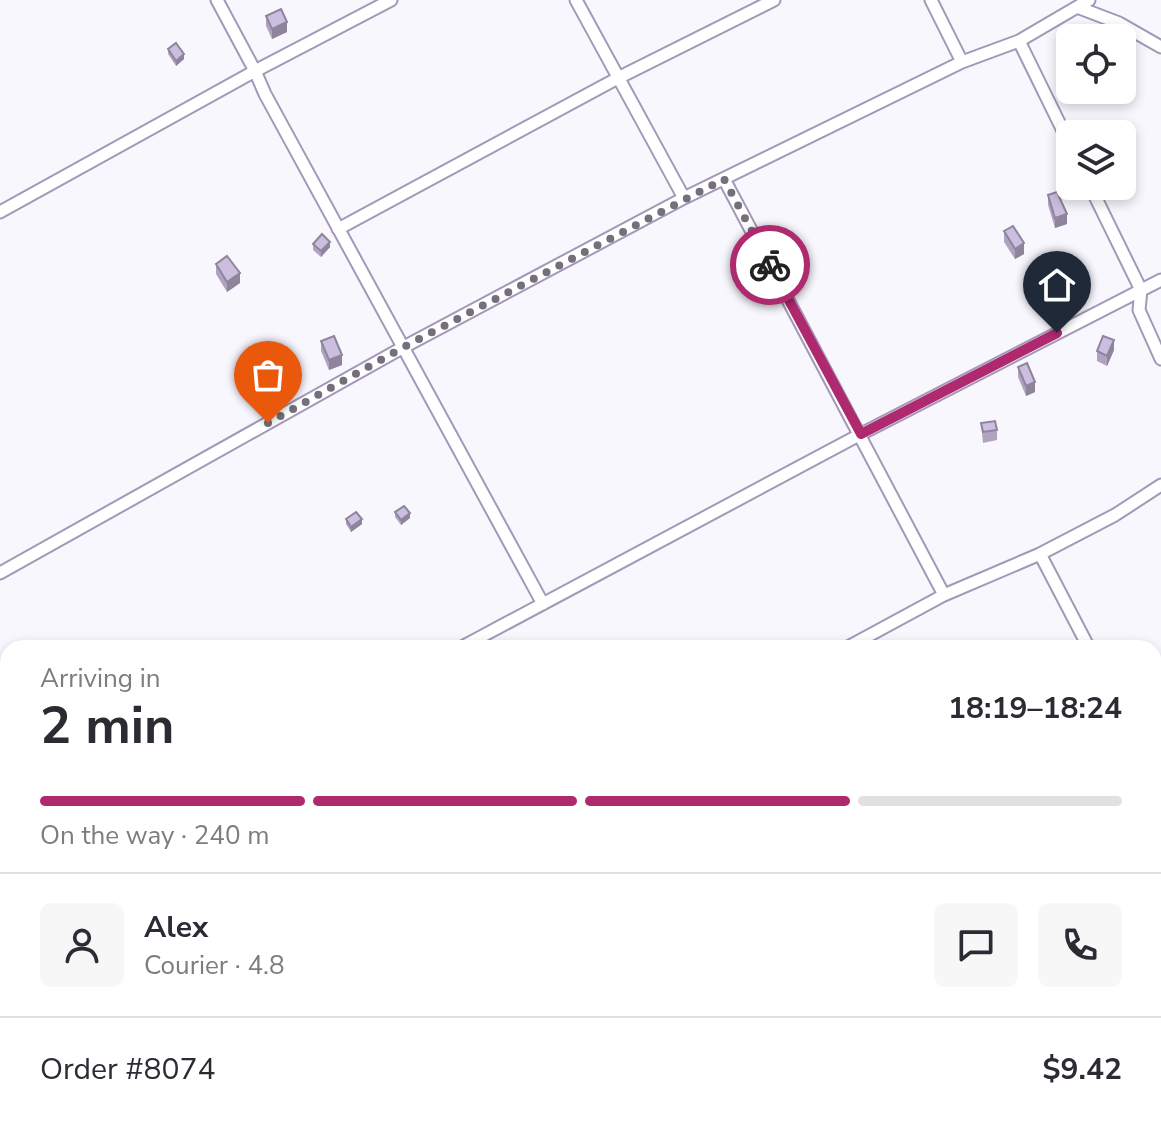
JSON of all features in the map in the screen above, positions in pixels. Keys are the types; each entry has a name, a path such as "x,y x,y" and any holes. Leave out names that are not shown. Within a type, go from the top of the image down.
{"street":[{"path":"217,0 402,348 543,604"},
{"path":"0,212 255,71 391,0"},
{"path":"576,0 684,198"},
{"path":"338,229 618,78 774,0"},
{"path":"931,0 962,62"},
{"path":"0,573 402,348 684,198 962,62 1019,41 1089,0"},
{"path":"1077,7 1119,23 1161,47"},
{"path":"1019,41 1058,120"},
{"path":"724,179 944,595"},
{"path":"1097,200 1141,290 1139,310 1161,359"},
{"path":"475,640 861,434 1161,280"},
{"path":"861,640 944,595 1040,554 1115,515 1161,485"},
{"path":"1040,554 1085,640"}],"building":[{"path":"281,9 287,22 272,29 266,16"},
{"path":"176,43 184,54 176,61 168,49"},
{"path":"1056,192 1056,200 1061,200 1067,214 1055,218 1048,195"},
{"path":"1013,226 1024,243 1015,249 1004,231"},
{"path":"322,234 330,242 321,251 313,244"},
{"path":"227,256 240,273 227,282 216,264"},
{"path":"334,336 342,355 329,360 321,341"},
{"path":"1103,336 1114,340 1107,356 1097,351"},
{"path":"1027,363 1035,382 1026,386 1018,367"},
{"path":"995,421 997,430 983,432 981,423"},
{"path":"404,506 410,513 401,520 395,512"},
{"path":"356,512 362,519 351,527 346,519"}],"way so far":[{"path":"268,423 402,348 724,179 770,265"}],"route":[{"path":"770,265 861,434 1057,333"}]}
